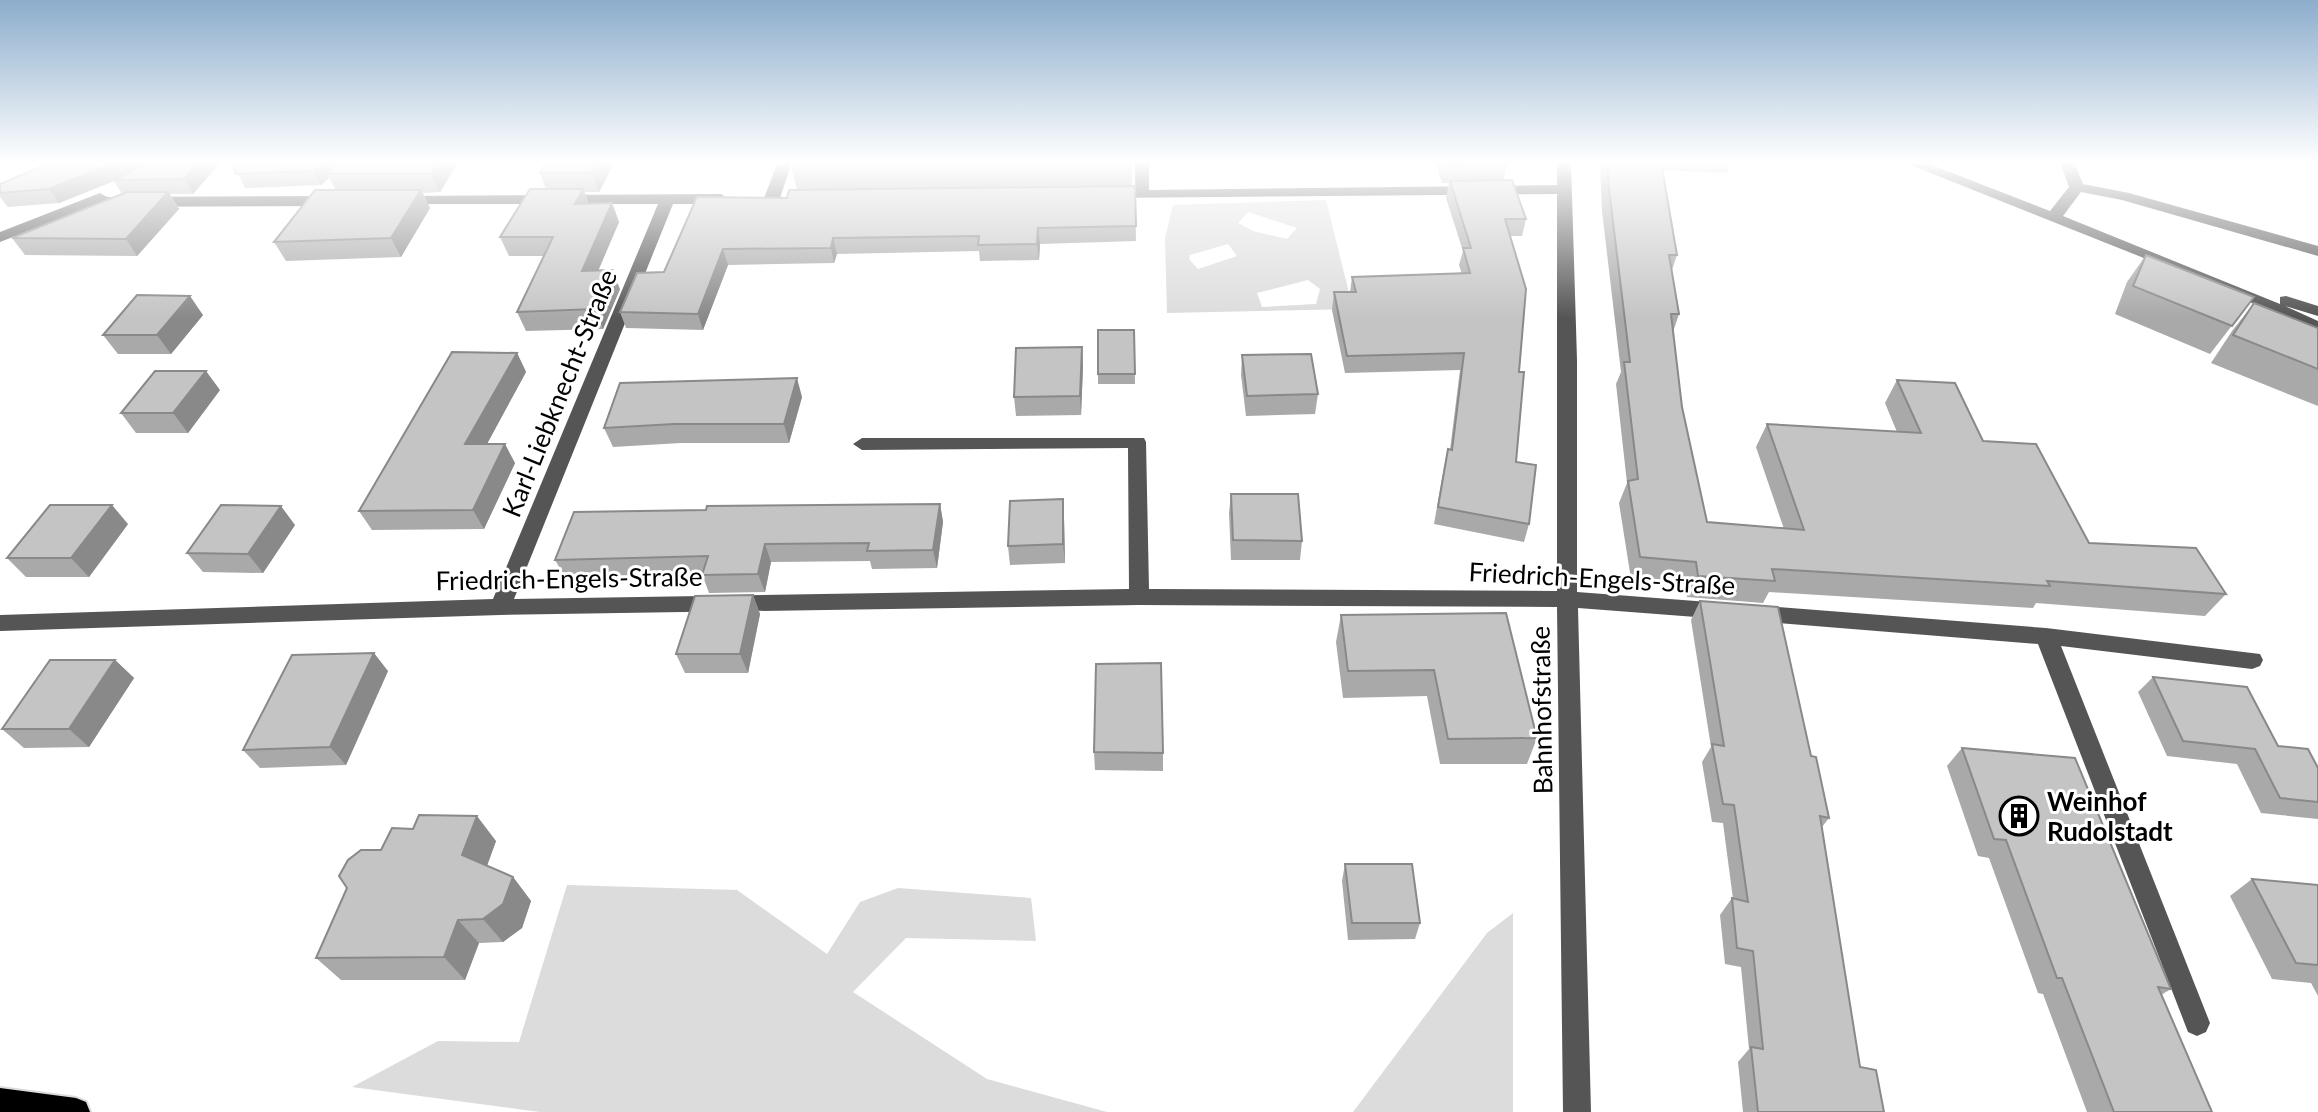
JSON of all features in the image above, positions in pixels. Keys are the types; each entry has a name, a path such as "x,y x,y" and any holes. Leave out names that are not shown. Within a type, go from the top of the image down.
{"main road":[{"path":"0,1102 76,1112"}],"street":[{"path":"3,231 54,214"},
{"name":"Karl-Liebknecht-Straße","path":"500,607 661,214"},
{"name":"Bahnhofstraße","path":"1565,214 1568,360 1567,599 1577,1112"},
{"path":"2046,214 2210,279 2318,327"},
{"path":"2187,214 2318,251"},
{"path":"2210,279 2318,311"},
{"path":"862,444 1137,442 1139,597"},
{"name":"Friedrich-Engels-Straße","path":"0,623 500,607 1139,597 1567,599 2046,636 2252,660"},
{"path":"2046,636 2197,1023"}],"shaded area":[{"path":"1171,214 1246,214 1238,223 1253,231 1287,239 1297,228 1254,214 1329,214 1353,309 1167,313 1165,238","holes":["1228,244 1237,256 1198,269 1189,259 1190,255","1308,280 1320,289 1316,304 1262,307 1257,293"]},
{"path":"567,885 737,890 827,954 860,902 898,888 1031,898 1036,941 906,938 853,992 987,1079 1107,1112 540,1112 352,1087 438,1041 519,1042"},
{"path":"1513,913 1513,1112 1353,1112 1487,933"}],"building":[{"path":"72,214 148,214 126,239 12,238"},
{"path":"296,214 406,214 391,238 274,242"},
{"path":"514,214 607,214 582,271 612,270 595,309 517,312 553,237 500,237"},
{"path":"690,214 1136,214 1136,226 1038,228 1037,244 978,245 979,236 833,238 831,248 723,249 698,314 620,312 637,273 664,272"},
{"path":"1460,214 1524,214 1526,219 1505,219 1526,289 1519,372 1524,372 1516,462 1536,465 1529,524 1438,507 1448,449 1452,450 1464,353 1347,356 1334,292 1356,292 1352,277 1470,273 1463,248 1471,248"},
{"path":"1612,214 1670,214 1677,255 1669,255 1679,314 1671,314 1682,407 1707,522 1804,530 1767,424 1921,433 1897,380 1955,383 1983,441 2036,444 2089,543 2196,548 2226,594 2047,581 2050,586 1772,569 1775,581 1698,576 1696,562 1640,557 1628,481 1638,479 1624,362 1630,362"},
{"path":"2146,255 2254,297 2232,326 2133,286"},
{"path":"137,295 190,296 157,335 103,335"},
{"path":"2254,303 2318,328 2318,369 2233,335"},
{"path":"1098,330 1134,330 1135,374 1098,374"},
{"path":"1082,347 1080,396 1014,397 1016,348"},
{"path":"452,352 517,353 465,444 505,444 473,510 359,511"},
{"path":"1311,354 1318,394 1247,396 1242,355"},
{"path":"155,371 206,371 173,413 121,413"},
{"path":"797,378 784,424 674,424 604,428 620,383"},
{"path":"1231,494 1298,494 1302,541 1233,540"},
{"path":"1063,499 1063,544 1008,546 1010,501"},
{"path":"940,504 933,550 867,551 869,543 765,544 758,574 702,575 708,556 555,560 574,512 706,510 707,506"},
{"path":"50,505 112,505 71,558 7,558"},
{"path":"221,505 281,506 248,554 187,553"},
{"path":"753,595 740,654 676,654 695,596"},
{"path":"1700,601 1778,607 1811,756 1816,757 1829,818 1820,816 1860,1067 1876,1070 1884,1112 1758,1112 1751,1047 1763,1049 1753,951 1737,948 1732,898 1748,902 1734,805 1723,804 1712,744 1724,746"},
{"path":"1506,613 1537,738 1448,739 1434,670 1348,671 1341,615"},
{"path":"374,653 330,747 243,750 292,655"},
{"path":"50,660 115,660 69,729 2,729"},
{"path":"1161,663 1163,753 1094,752 1096,664"},
{"path":"2153,677 2247,687 2278,746 2308,749 2318,768 2318,802 2280,798 2255,749 2183,741"},
{"path":"1962,748 2075,758 2171,989 2158,987 2212,1112 2114,1112 2062,978 2057,978 2006,840 1994,839"},
{"path":"419,815 477,816 462,855 513,877 503,904 483,919 458,920 444,957 316,958 347,888 339,876 348,860 361,850 381,850 392,828 413,829"},
{"path":"1345,864 1412,864 1420,923 1352,923"},
{"path":"2252,879 2318,885 2318,965 2296,963"}],"place":[{"name":"Weinhof Rudolstadt","path":"2019,816"}]}
